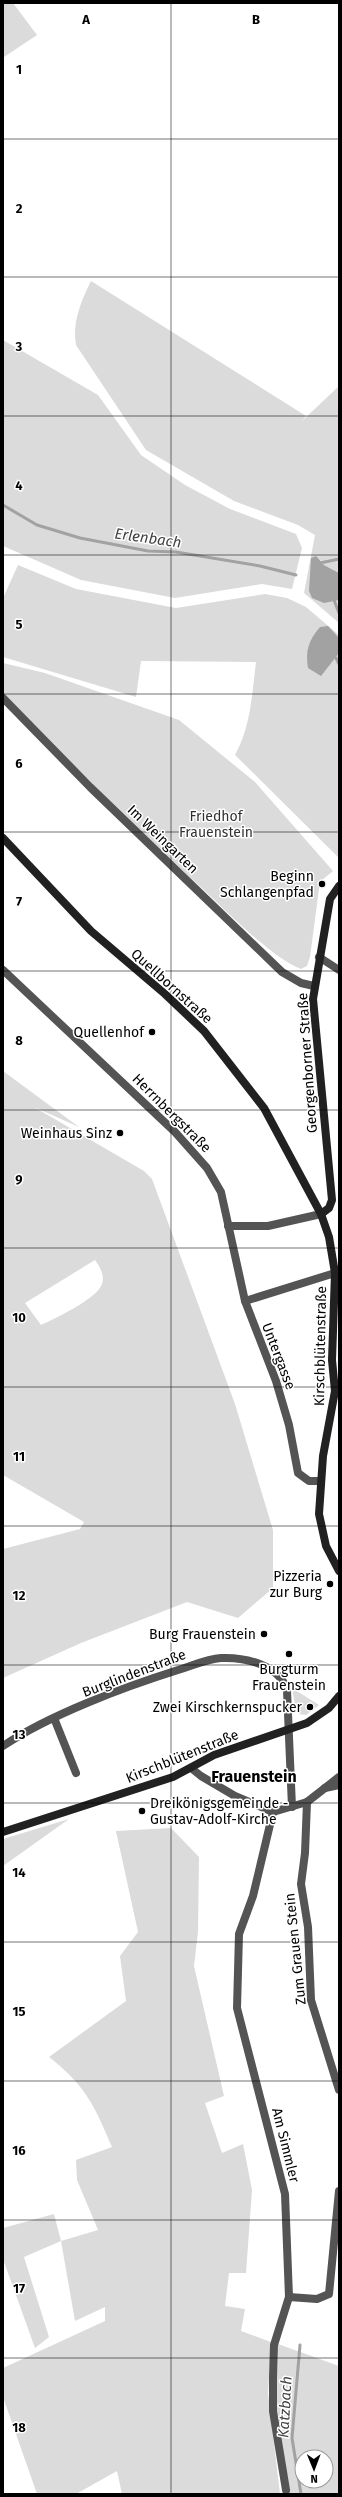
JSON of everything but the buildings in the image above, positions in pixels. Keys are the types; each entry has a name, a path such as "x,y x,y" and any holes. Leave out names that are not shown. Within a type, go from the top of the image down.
{"main road":[{"name":"Quellbornstraße","path":"3,838 91,931 165,994 204,1031 264,1108 321,1214"},
{"name":"Georgenborner Straße","path":"321,1214 329,1208 332,1200 314,1012 314,986 330,899 339,886"},
{"name":"Kirschblütenstraße","path":"321,1214 329,1237 336,1276 332,1360 335,1391 320,1481 318,1504 320,1525 326,1546 339,1571"},
{"name":"Kirschblütenstraße","path":"3,1832 157,1783 191,1768 214,1755 290,1729 319,1716 339,1696"}],"street":[{"name":"Im Weingarten","path":"3,698 90,787 282,972 301,982 314,986"},
{"path":"319,957 339,970"},
{"name":"Herrnbergstraße","path":"3,970 163,1121 203,1163 221,1192 228,1226"},
{"path":"228,1226 268,1226 321,1214"},
{"name":"Untergasse","path":"228,1226 245,1301 276,1381 289,1424 298,1473 309,1481 320,1481"},
{"path":"245,1301 336,1276"},
{"name":"Burglindenstraße","path":"3,1746 54,1718 152,1678 209,1660 231,1658 254,1661 269,1668 284,1680 287,1690 290,1729 292,1807"},
{"path":"54,1718 76,1773"},
{"path":"191,1768 201,1776 235,1796 272,1812 307,1802 339,1777"},
{"path":"322,1789 339,1785"},
{"name":"Zum Grauen Stein","path":"307,1802 305,1854 301,1884 308,1927 311,2000 339,2090"},
{"name":"Am Simmler","path":"272,1812 253,1896 239,1934 236,1994 237,2008 285,2194 289,2297 274,2345 273,2377 274,2411 286,2490"},
{"path":"289,2297 317,2300 329,2294 339,2191"}],"green space":[{"path":"4,3 13,3 37,35 4,57"},
{"path":"91,281 306,416 302,421 339,386 339,573 324,565 321,560 310,578 334,600 339,600 339,623 304,593 315,535 298,525 234,501 146,450 76,345 76,320"},
{"path":"3,340 98,395 141,455 185,485 230,509 296,534 302,548 292,589 262,584 175,598 81,580 3,546"},
{"path":"18,565 76,589 176,608 265,594 287,598 306,607 339,635 339,858 235,755 248,721 256,662 141,661 136,697 3,657 3,598"},
{"name":"Friedhof Frauenstein","path":"3,663 45,673 179,720 255,782 333,871 321,881 310,957 307,966 301,969 290,964 252,935 53,745 3,695"},
{"path":"3,1071 79,1127 34,1107 144,1171 152,1179 235,1404 273,1530 273,1588 238,1618 187,1602 81,1643 3,1678 3,1549 80,1529 84,1522 3,1475","holes":["95,1260 103,1276 101,1286 97,1291 83,1303 41,1325 25,1303"]},
{"path":"292,1688 319,1705 306,1715 299,1714 296,1710"},
{"path":"69,1819 3,1866 3,1839"},
{"path":"171,1828 199,1857 198,1932 194,1966 224,2096 205,2103 222,2153 243,2144 252,2190 246,2273 229,2273 225,2306 245,2309 241,2331 271,2342 268,2393 280,2494 122,2494 117,2471 76,2494 37,2494 3,2397 3,2368 105,2321 105,2307 75,2321 61,2241 98,2230 77,2180 76,2160 112,2147 100,2119 88,2097 72,2077 49,2057 126,2001 120,1956 138,1932 116,1831"},
{"path":"54,2214 61,2241 24,2257 49,2337 35,2348 3,2259 3,2228"},
{"path":"278,2344 339,2366 339,2494 289,2494 276,2404"}],"shaded area":[{"path":"316,556 324,565 339,573 339,600 324,603 312,598 309,591 311,558"},
{"path":"328,626 339,638 339,653 321,676 308,668 307,656 313,636 320,627"}],"waterway":[{"name":"Erlenbach","path":"3,505 37,525 80,538 148,551 176,552 260,566 296,575"},
{"name":"Erlenbach","path":"320,563 339,559"},
{"name":"Erlenbach","path":"334,600 339,613"},
{"name":"Erlenbach","path":"336,658 339,664"},
{"name":"Katzbach","path":"300,2345 292,2438 301,2494"}],"place":[{"name":"Beginn Schlangenpfad","path":"322,884"},
{"name":"Quellenhof","path":"152,1032"},
{"name":"Weinhaus Sinz","path":"120,1133"},
{"name":"Pizzeria zur Burg","path":"330,1584"},
{"name":"Burg Frauenstein","path":"264,1634"},
{"name":"Burgturm Frauenstein","path":"289,1654"},
{"name":"Zwei Kirschkernspucker","path":"310,1707"},
{"name":"Dreikönigsgemeinde - Gustav-Adolf-Kirche","path":"142,1811"}],"district":[{"name":"Frauenstein","path":"254,1776"}]}
